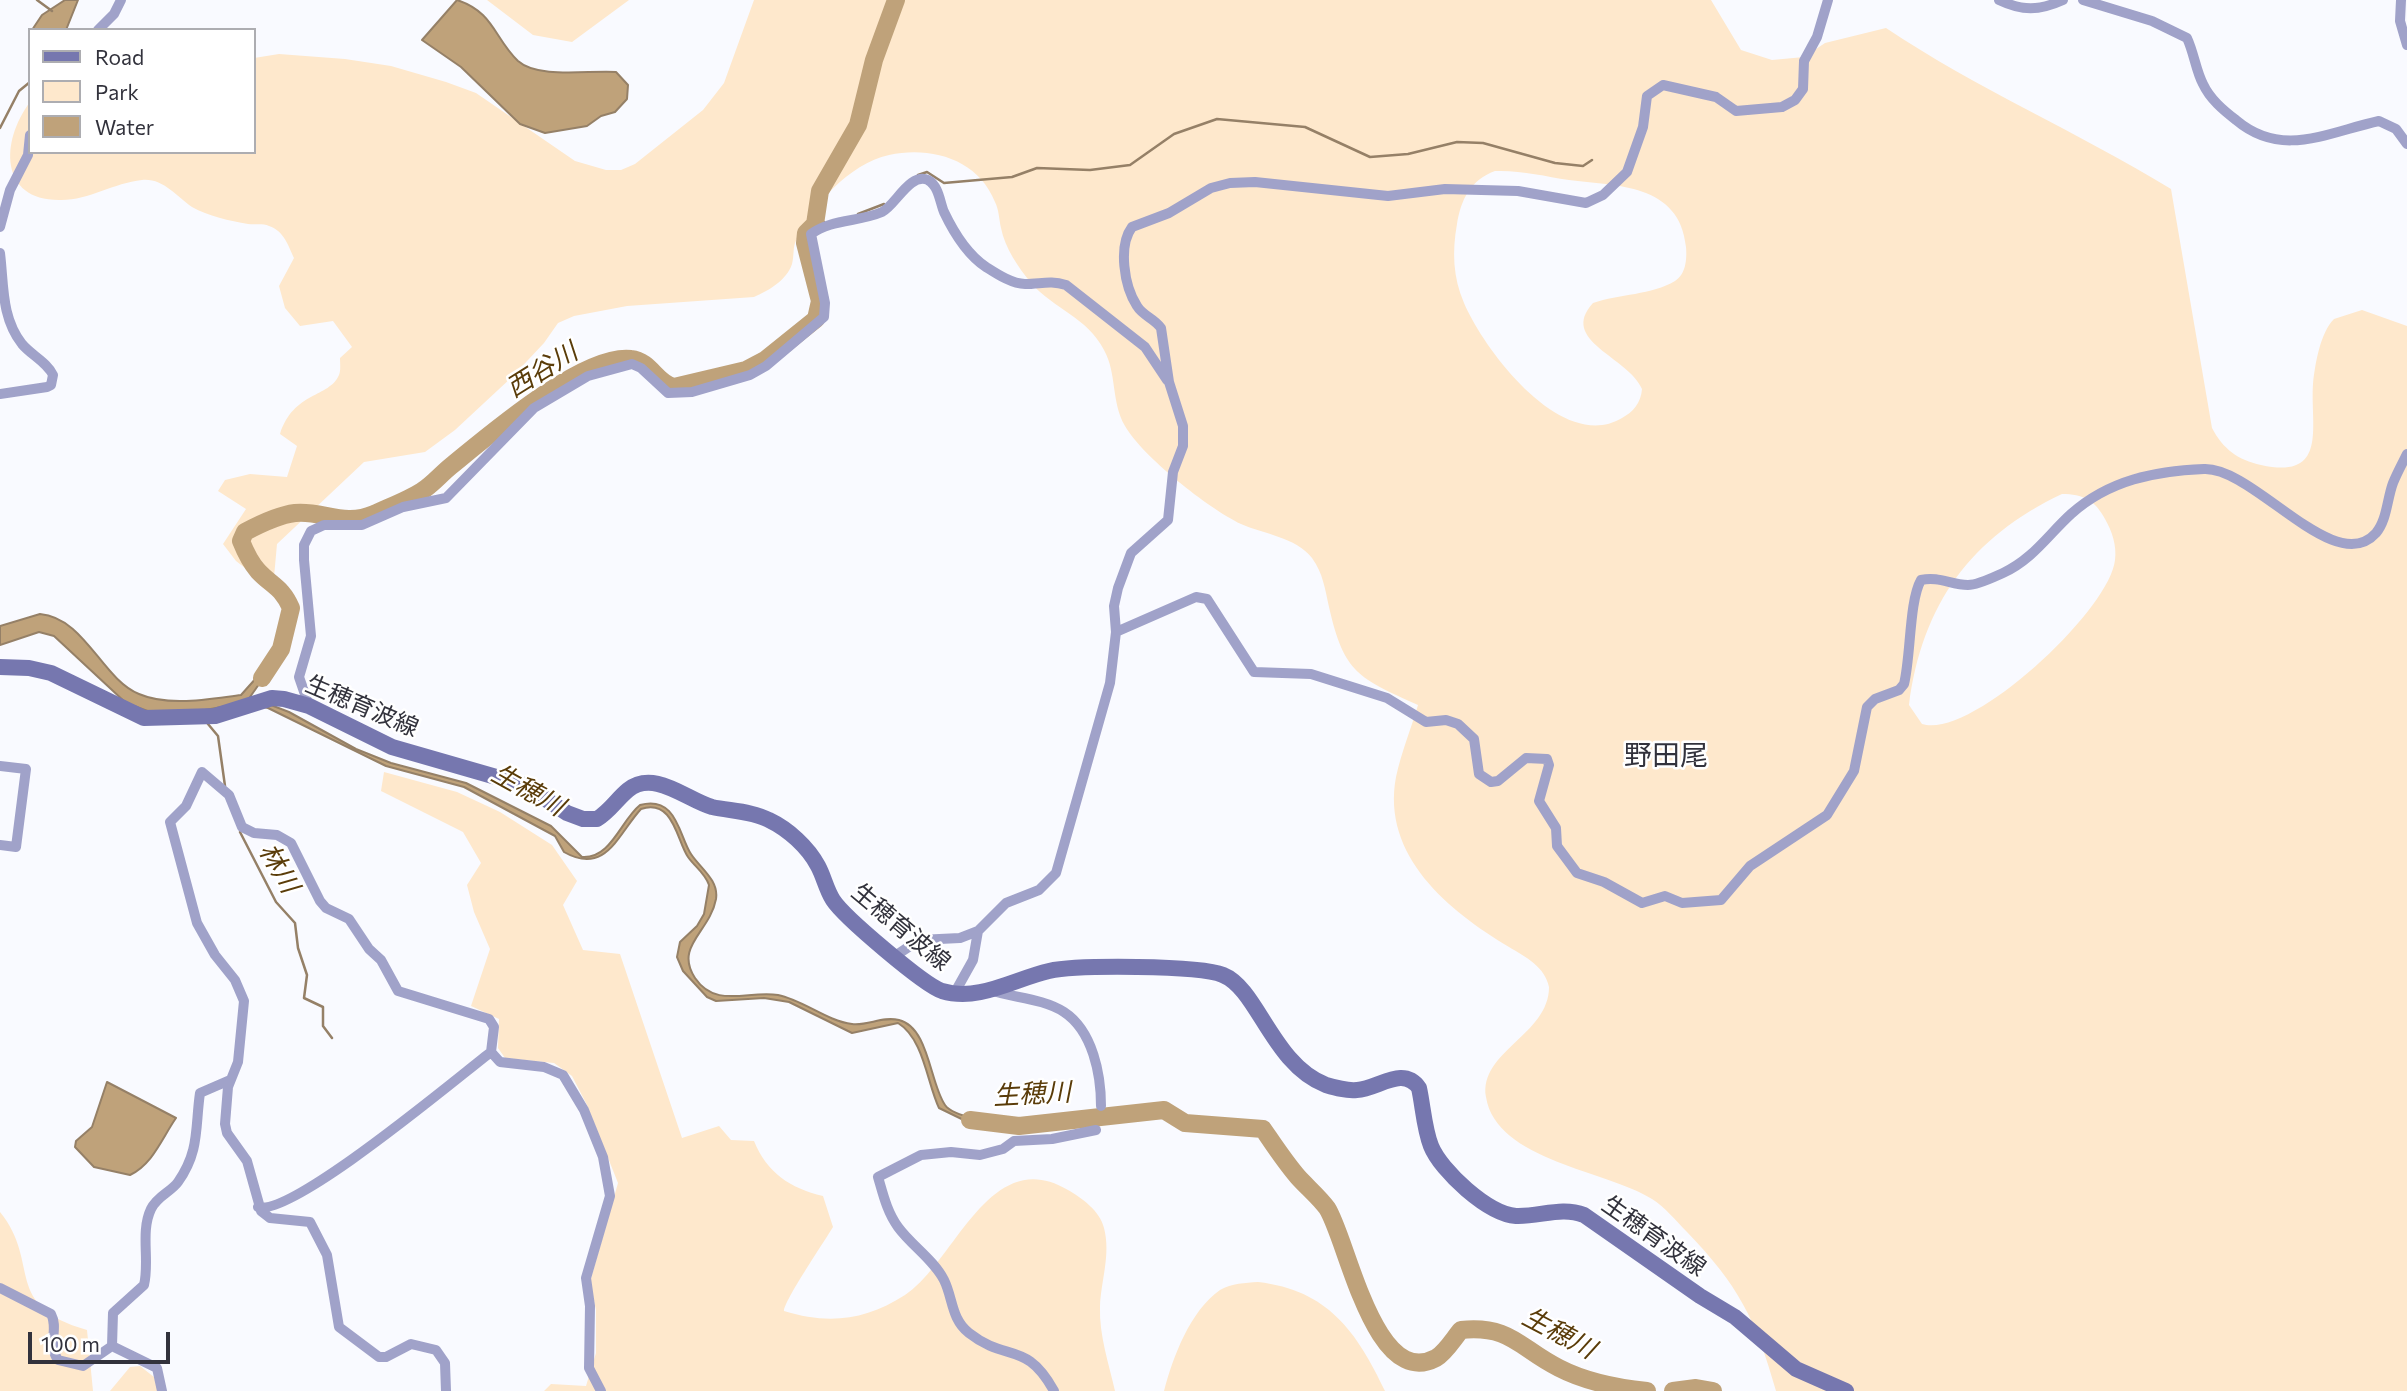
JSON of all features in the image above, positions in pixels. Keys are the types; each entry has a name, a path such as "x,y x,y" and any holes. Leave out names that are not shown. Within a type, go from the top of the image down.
{"main road":[{"name":"生穂育波線","path":"0,667 29,668 51,673 144,718 203,717 279,698 309,706 391,747 524,785 567,813 583,819 597,819 628,790 649,784 666,787 702,804 769,820 804,846 819,868 838,906 926,983 954,994 990,989 1050,971 1071,968 1170,969 1222,974 1240,987 1275,1042 1314,1079 1339,1089 1357,1090 1396,1078 1415,1082 1431,1144 1438,1159 1487,1206 1513,1216 1571,1210 1584,1215 1700,1296 1735,1317 1797,1369 1846,1391"}],"street":[{"path":"100,28 114,14 121,0"},
{"path":"895,956 919,940 960,938 978,931 1006,903 1039,890 1056,873 1110,683 1116,632 1114,606 1131,553 1164,526 1170,512 1173,472 1184,436 1169,382 1161,328 1137,307 1127,278 1124,242 1132,227 1169,214 1211,188 1230,183 1255,182 1388,196 1445,189 1518,191 1586,203 1603,195 1627,172 1643,127 1647,96 1663,85 1716,97 1736,111 1782,107 1795,100 1803,89 1804,61 1817,37 1828,0"},
{"path":"1999,0 2023,9 2035,9 2063,0"},
{"path":"2083,0 2152,21 2188,38 2208,93 2242,125 2261,136 2280,142 2302,142 2379,121 2396,129 2407,144"},
{"path":"2401,0 2400,21 2407,45"},
{"path":"0,227 9,190 28,154"},
{"path":"309,706 299,677 311,636 304,545 311,531 324,525 362,525 403,507 446,498 534,408 588,376 632,364 641,368 663,390 676,393 741,377 766,366 824,317 825,303 811,234 822,227 882,212 913,182 925,179 930,182 960,239 978,261 1018,283 1052,280 1066,285 1145,347 1169,382"},
{"path":"0,253 9,320 27,350 50,369 53,380 47,387 0,394"},
{"path":"1116,632 1202,597 1215,608 1254,672 1311,674 1387,698 1426,722 1446,720 1458,724 1474,739 1479,774 1491,782 1498,781 1526,758 1548,759 1549,765 1539,801 1556,828 1557,846 1579,874 1604,882 1642,903 1665,896 1682,903 1721,900 1750,866 1821,820 1849,782 1854,771 1867,707 1875,699 1899,690 1904,684 1912,635 1914,591 1921,580 1934,577 1969,585 2003,573 2023,562 2089,500 2121,481 2172,470 2209,468 2229,475 2256,489 2323,538 2348,545 2366,542 2378,530 2392,485 2407,454"},
{"path":"0,766 26,769 16,847 0,845"},
{"path":"258,1207 277,1207 328,1175 491,1052 495,1027 489,1019 395,988 381,960 369,949 349,919 326,908 320,901 291,843 277,835 254,833 242,827 227,793 202,772 186,806 170,822 197,923 243,994 245,1008 238,1062 230,1080 225,1124 231,1140 247,1161 258,1207 270,1218 313,1225 327,1255 337,1317 342,1330 371,1353 382,1357 411,1344 436,1350 445,1363 446,1391"},
{"path":"954,994 974,957 978,931"},
{"path":"990,989 1048,1005 1064,1012 1074,1022 1099,1071 1101,1106"},
{"path":"491,1052 500,1062 544,1067 563,1075 584,1110 603,1157 610,1196 586,1278 590,1306 589,1367 601,1391"},
{"path":"112,1346 113,1313 144,1285 150,1211 167,1190 176,1185 189,1162 200,1129 201,1093 230,1080"},
{"path":"1054,1391 1039,1366 1029,1357 991,1347 966,1331 955,1315 943,1278 894,1222 878,1177 921,1155 951,1152 980,1155 1003,1149 1014,1141 1052,1139 1096,1130"},
{"path":"0,1288 51,1314 55,1324 52,1346 61,1362 87,1365 107,1346 112,1346 157,1368 162,1391"}],"green space":[{"path":"487,0 629,0 572,42 533,35"},
{"path":"754,0 1711,0 1741,50 1772,60 1804,57 1825,43 1886,28 1956,71 2171,189 2212,428 2226,448 2245,460 2283,468 2297,465 2307,457 2313,432 2313,384 2317,359 2325,332 2334,319 2362,310 2407,326 2407,1391 1776,1391 1761,1343 1743,1304 1720,1269 1666,1210 1633,1189 1557,1162 1532,1150 1510,1136 1494,1119 1486,1097 1487,1081 1493,1067 1538,1018 1546,1004 1549,987 1534,963 1486,933 1443,898 1424,878 1409,856 1399,832 1394,806 1398,768 1418,705 1368,680 1348,660 1335,629 1321,575 1305,551 1288,541 1241,524 1211,506 1177,481 1134,438 1121,417 1111,368 1104,350 1089,329 1040,292 1026,277 1006,243 996,205 987,187 965,166 951,159 921,152 889,155 860,167 833,188 811,215 795,243 792,264 786,275 771,288 754,297 627,306 574,316 558,323 544,343 512,377 455,430 425,452 364,462 277,544 274,577 258,578 236,561 223,544 246,509 218,491 225,480 250,474 287,477 297,446 280,434 286,420 302,402 334,382 340,373 340,358 352,347 333,321 300,326 285,308 279,286 294,258 285,239 274,228 205,213 192,207 163,185 150,180 131,182 70,200 40,197 25,190 16,180 11,166 10,151 14,134 28,105 28,154 256,154 256,58 279,54 391,66 446,82 476,93 575,161 606,170 621,170 635,164 703,110 724,83","holes":["1495,171 1523,172 1625,187 1642,192 1658,199 1672,210 1681,226 1686,256 1684,270 1679,278 1656,289 1593,303 1585,316 1584,328 1590,338 1624,367 1642,389 1636,406 1622,418 1599,425 1575,422 1551,410 1528,392 1507,370 1474,323 1464,303 1454,264 1455,234 1461,207 1473,185 1486,175","2062,494 2088,499 2101,512 2113,539 2115,555 2107,582 2090,609 2035,667 2003,692 1972,712 1944,724 1922,724 1909,705 1916,669 1939,605 1956,578 1977,553 2030,511"]},
{"path":"384,772 457,792 500,812 552,845 577,881 563,905 583,950 620,954 682,1138 719,1126 731,1140 754,1141 766,1162 781,1178 800,1189 823,1196 833,1227 797,1284 784,1311 816,1318 847,1318 890,1303 905,1295 923,1279 976,1212 995,1194 1017,1182 1041,1180 1079,1197 1095,1211 1102,1222 1106,1248 1100,1318 1115,1391 544,1391 551,1384 586,1386 596,1353 596,1310 590,1282 618,1183 587,1105 572,1076 554,1063 505,1058 498,1048 499,1019 471,1006 490,949 474,912 467,885 481,863 463,832 381,791"},
{"path":"0,1212 12,1231 33,1295 43,1308 60,1320 87,1330 93,1391 0,1391"},
{"path":"1258,1282 1303,1294 1322,1304 1351,1333 1385,1391 1164,1391 1184,1336 1209,1299 1225,1288"},
{"path":"140,1366 154,1377 158,1391 110,1391 130,1367"}],"water":[{"path":"65,0 78,0 67,28 33,28 42,15"},
{"path":"457,0 479,11 510,52 527,67 564,73 616,72 628,85 627,99 615,112 601,116 587,126 545,133 520,124 461,67 422,40"},
{"path":"40,614 56,618 69,626 114,676 139,694 151,698 189,701 241,695 274,658 276,660 250,697 289,712 356,749 391,763 466,783 551,826 582,857 601,852 640,805 652,803 662,806 675,819 691,854 715,886 713,911 695,939 689,957 695,978 703,987 723,996 778,995 833,1019 852,1024 899,1020 917,1033 923,1044 945,1105 954,1112 998,1128 978,1127 939,1108 919,1050 907,1030 898,1023 852,1033 789,1002 764,998 716,1001 707,997 683,971 677,957 680,942 697,926 704,914 709,885 688,857 673,823 661,810 652,807 641,809 618,840 601,856 591,859 578,858 564,852 555,836 464,787 386,766 268,708 244,703 188,713 153,713 126,703 54,636 39,632 0,645 0,626"},
{"path":"107,1082 176,1118 151,1157 130,1175 94,1167 75,1147 76,1141 92,1127"}],"waterway":[{"path":"37,0 52,11"},
{"name":"西谷川","path":"262,678 281,649 291,608 280,591 251,561 241,541 245,532 269,520 295,513 343,519 363,518 405,500 426,489 447,469 537,399 588,369 611,361 631,359 644,364 662,381 674,387 746,370 765,360 816,319 820,301 805,243 806,233 815,224 820,191 858,125 874,60 896,0"},
{"path":"0,128 19,91 28,84"},
{"path":"918,175 927,172 944,183 1012,177 1037,168 1090,170 1130,165 1174,134 1217,119 1305,127 1370,157 1408,154 1457,142 1483,143 1555,163 1583,166 1592,160"},
{"path":"858,214 884,204"},
{"path":"815,224 824,222"},
{"name":"林川","path":"208,724 218,736 225,786"},
{"name":"林川","path":"240,832 276,902 295,923 298,948 307,975 304,998 323,1007 323,1026 332,1038"},
{"name":"生穂川","path":"970,1120 1019,1126 1164,1110 1185,1123 1263,1129 1293,1171 1327,1208 1366,1307 1380,1333 1396,1353 1414,1362 1436,1358 1461,1330 1492,1331 1514,1340 1559,1368 1580,1377 1647,1391"},
{"name":"生穂川","path":"1673,1391 1696,1388 1713,1391"}],"district":[{"name":"野田尾","path":"1666,756"}]}
